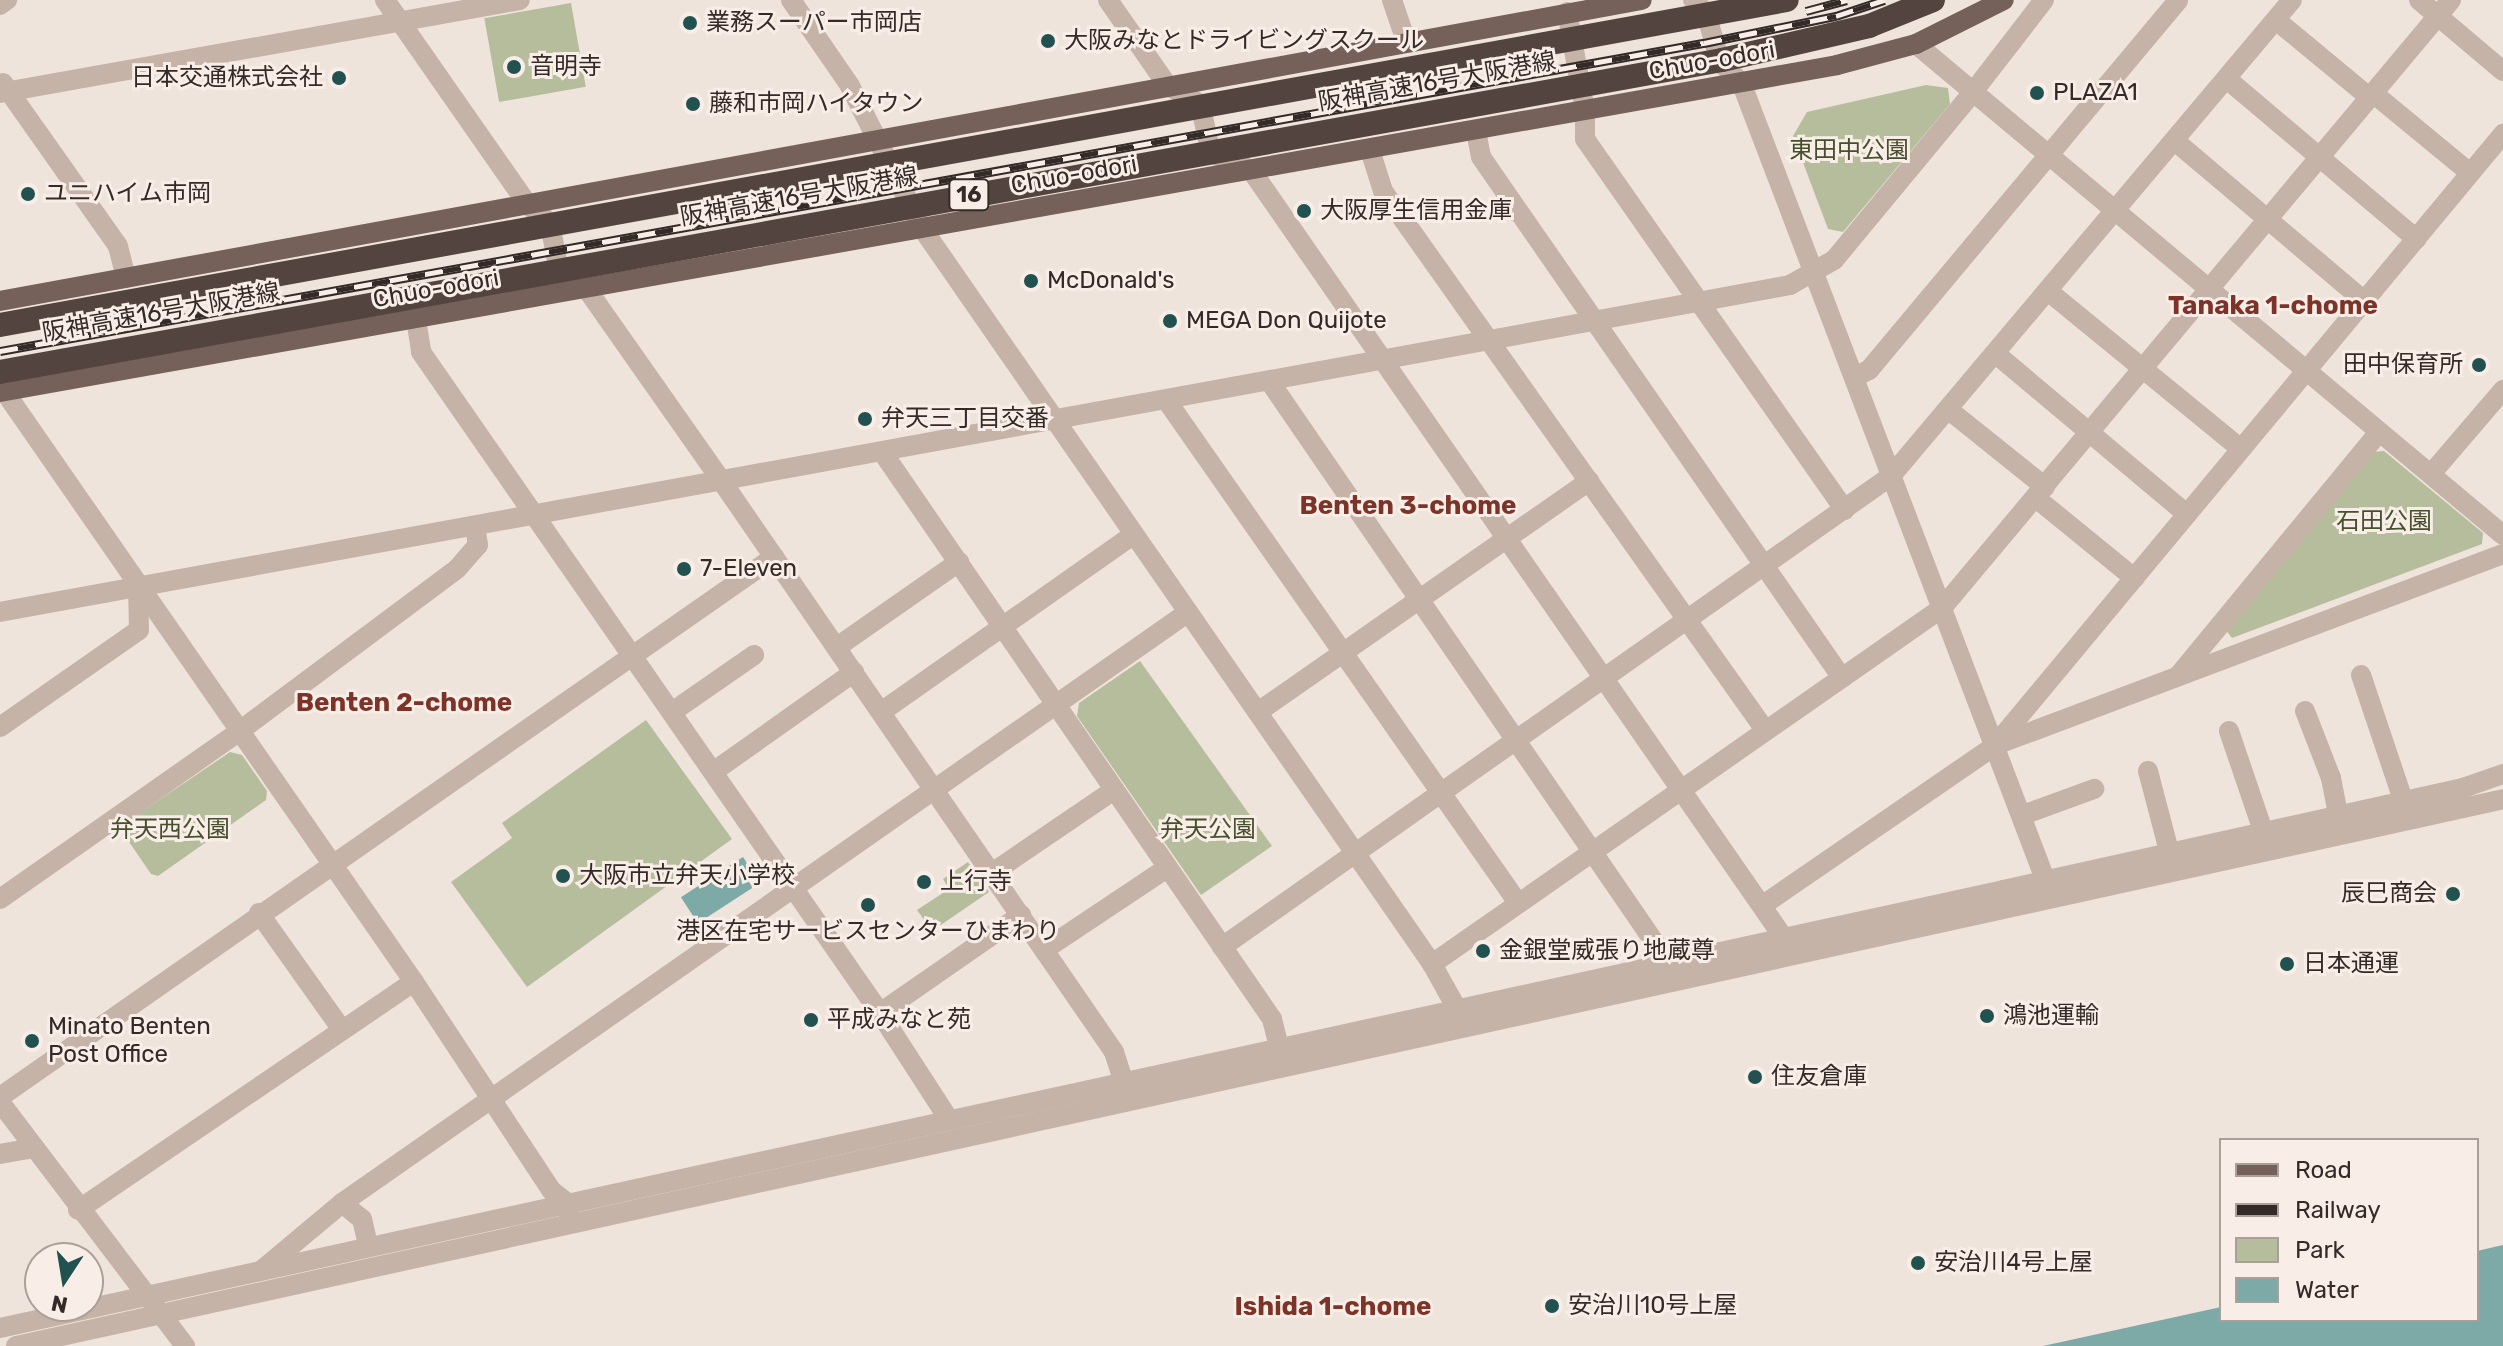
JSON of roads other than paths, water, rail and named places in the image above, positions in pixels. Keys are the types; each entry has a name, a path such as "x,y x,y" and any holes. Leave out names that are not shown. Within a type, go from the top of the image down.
{"highway":[{"name":"阪神高速16号大阪港線","path":"0,325 1787,0"},
{"name":"阪神高速16号大阪港線","path":"1,385 1722,60 1869,26 1933,0"}],"main road":[{"path":"0,301 1406,41 1562,6 1642,0"},
{"name":"Chuo-odori","path":"1,385 416,319 1741,82 1916,44 2004,0"}],"street":[{"path":"0,5 7,0"},
{"path":"385,0 528,205 550,223 559,272 586,288 723,483 1114,1052 1123,1080"},
{"path":"126,278 118,246 3,88 520,0"},
{"path":"791,0 879,139 922,228 1432,964 1460,1007 1464,1030"},
{"path":"1108,0 1167,85 1200,104 1211,153 1251,170 1504,540 1783,937"},
{"path":"1392,0 1406,41"},
{"path":"1693,0 1706,13 1720,62 1741,82 2045,879"},
{"path":"0,612 1492,343 1790,285 1834,260 1973,92 2044,0"},
{"path":"1855,377 1869,370 2178,0"},
{"path":"1222,947 1891,476 2292,0"},
{"path":"2419,0 2444,8 2503,71"},
{"path":"1562,6 1585,110 1585,139 1845,510"},
{"path":"1432,964 1942,608 2444,8"},
{"path":"2276,20 2470,173"},
{"path":"1916,44 2503,535"},
{"path":"2227,79 2416,239"},
{"path":"1476,131 1481,157 1842,678"},
{"path":"1996,745 2503,134"},
{"path":"2175,141 2364,301"},
{"path":"1370,150 1383,191 1765,730"},
{"path":"2048,291 2241,449"},
{"path":"416,319 421,352 880,1013 948,1118"},
{"path":"1996,354 2187,514"},
{"path":"1270,382 1668,962"},
{"path":"1,385 414,982 552,1191 565,1201 571,1225"},
{"path":"2431,474 2503,390"},
{"path":"1167,401 1518,903"},
{"path":"1949,410 2134,578"},
{"path":"2175,679 2379,432"},
{"path":"883,453 1272,1019 1279,1047"},
{"path":"1258,712 1589,481"},
{"path":"0,899 241,730 457,569 478,545 475,526"},
{"path":"881,712 1134,534"},
{"path":"1763,905 1996,745 2503,554"},
{"path":"185,1346 78,1210 0,1099 259,913 774,557"},
{"path":"837,647 959,562"},
{"path":"0,727 139,630 138,587"},
{"path":"262,1270 342,1203 1187,613"},
{"path":"672,712 754,655"},
{"path":"713,772 854,672"},
{"path":"2361,675 2403,800"},
{"path":"2305,711 2331,778 2338,814"},
{"path":"2229,731 2263,831"},
{"path":"2148,771 2169,851"},
{"path":"0,1328 144,1293 262,1270 565,1201 2263,831 2503,774"},
{"path":"2023,815 2094,789"},
{"path":"992,873 1114,790"},
{"path":"16,1346 1464,1030 2503,799"},
{"path":"1044,950 1167,868"},
{"path":"2045,879 2102,889"},
{"path":"259,913 342,1030"},
{"path":"880,1013 1021,915"},
{"path":"78,1210 414,982"},
{"path":"0,1154 34,1148"},
{"path":"342,1203 362,1219 368,1245"}],"water":[{"path":"743,857 760,883 698,923 681,897"},
{"path":"2503,1245 2503,1346 2043,1346 2219,1307 2219,1322 2479,1322 2479,1251"}],"railway":[{"path":"1806,11 1847,0"},
{"path":"0,351 1704,43 1836,16 1884,0"}],"place":[{"name":"業務スーパー市岡店","path":"690,23"},
{"name":"大阪みなとドライビングスクール","path":"1048,41"},
{"name":"音明寺","path":"514,67"},
{"name":"日本交通株式会社","path":"339,78"},
{"name":"PLAZA1","path":"2037,93"},
{"name":"藤和市岡ハイタウン","path":"693,104"},
{"name":"ユニハイム市岡","path":"28,194"},
{"name":"大阪厚生信用金庫","path":"1304,211"},
{"name":"McDonald's","path":"1031,281"},
{"name":"MEGA Don Quijote","path":"1170,321"},
{"name":"田中保育所","path":"2479,365"},
{"name":"弁天三丁目交番","path":"865,419"},
{"name":"7-Eleven","path":"684,569"},
{"name":"大阪市立弁天小学校","path":"563,876"},
{"name":"上行寺","path":"924,882"},
{"name":"辰巳商会","path":"2453,894"},
{"name":"港区在宅サービスセンターひまわり","path":"868,905"},
{"name":"金銀堂威張り地蔵尊","path":"1483,951"},
{"name":"日本通運","path":"2287,964"},
{"name":"鴻池運輸","path":"1987,1016"},
{"name":"平成みなと苑","path":"811,1020"},
{"name":"Minato Benten Post Office","path":"32,1041"},
{"name":"住友倉庫","path":"1755,1077"},
{"name":"安治川4号上屋","path":"1918,1263"},
{"name":"安治川10号上屋","path":"1552,1306"}],"district":[{"name":"Tanaka 1-chome","path":"2273,306"},
{"name":"Benten 3-chome","path":"1408,506"},
{"name":"Benten 2-chome","path":"404,703"},
{"name":"Ishida 1-chome","path":"1333,1307"}],"park label":[{"name":"東田中公園","path":"1849,151"},
{"name":"石田公園","path":"2384,522"},
{"name":"弁天西公園","path":"170,830"},
{"name":"弁天公園","path":"1208,830"}]}
